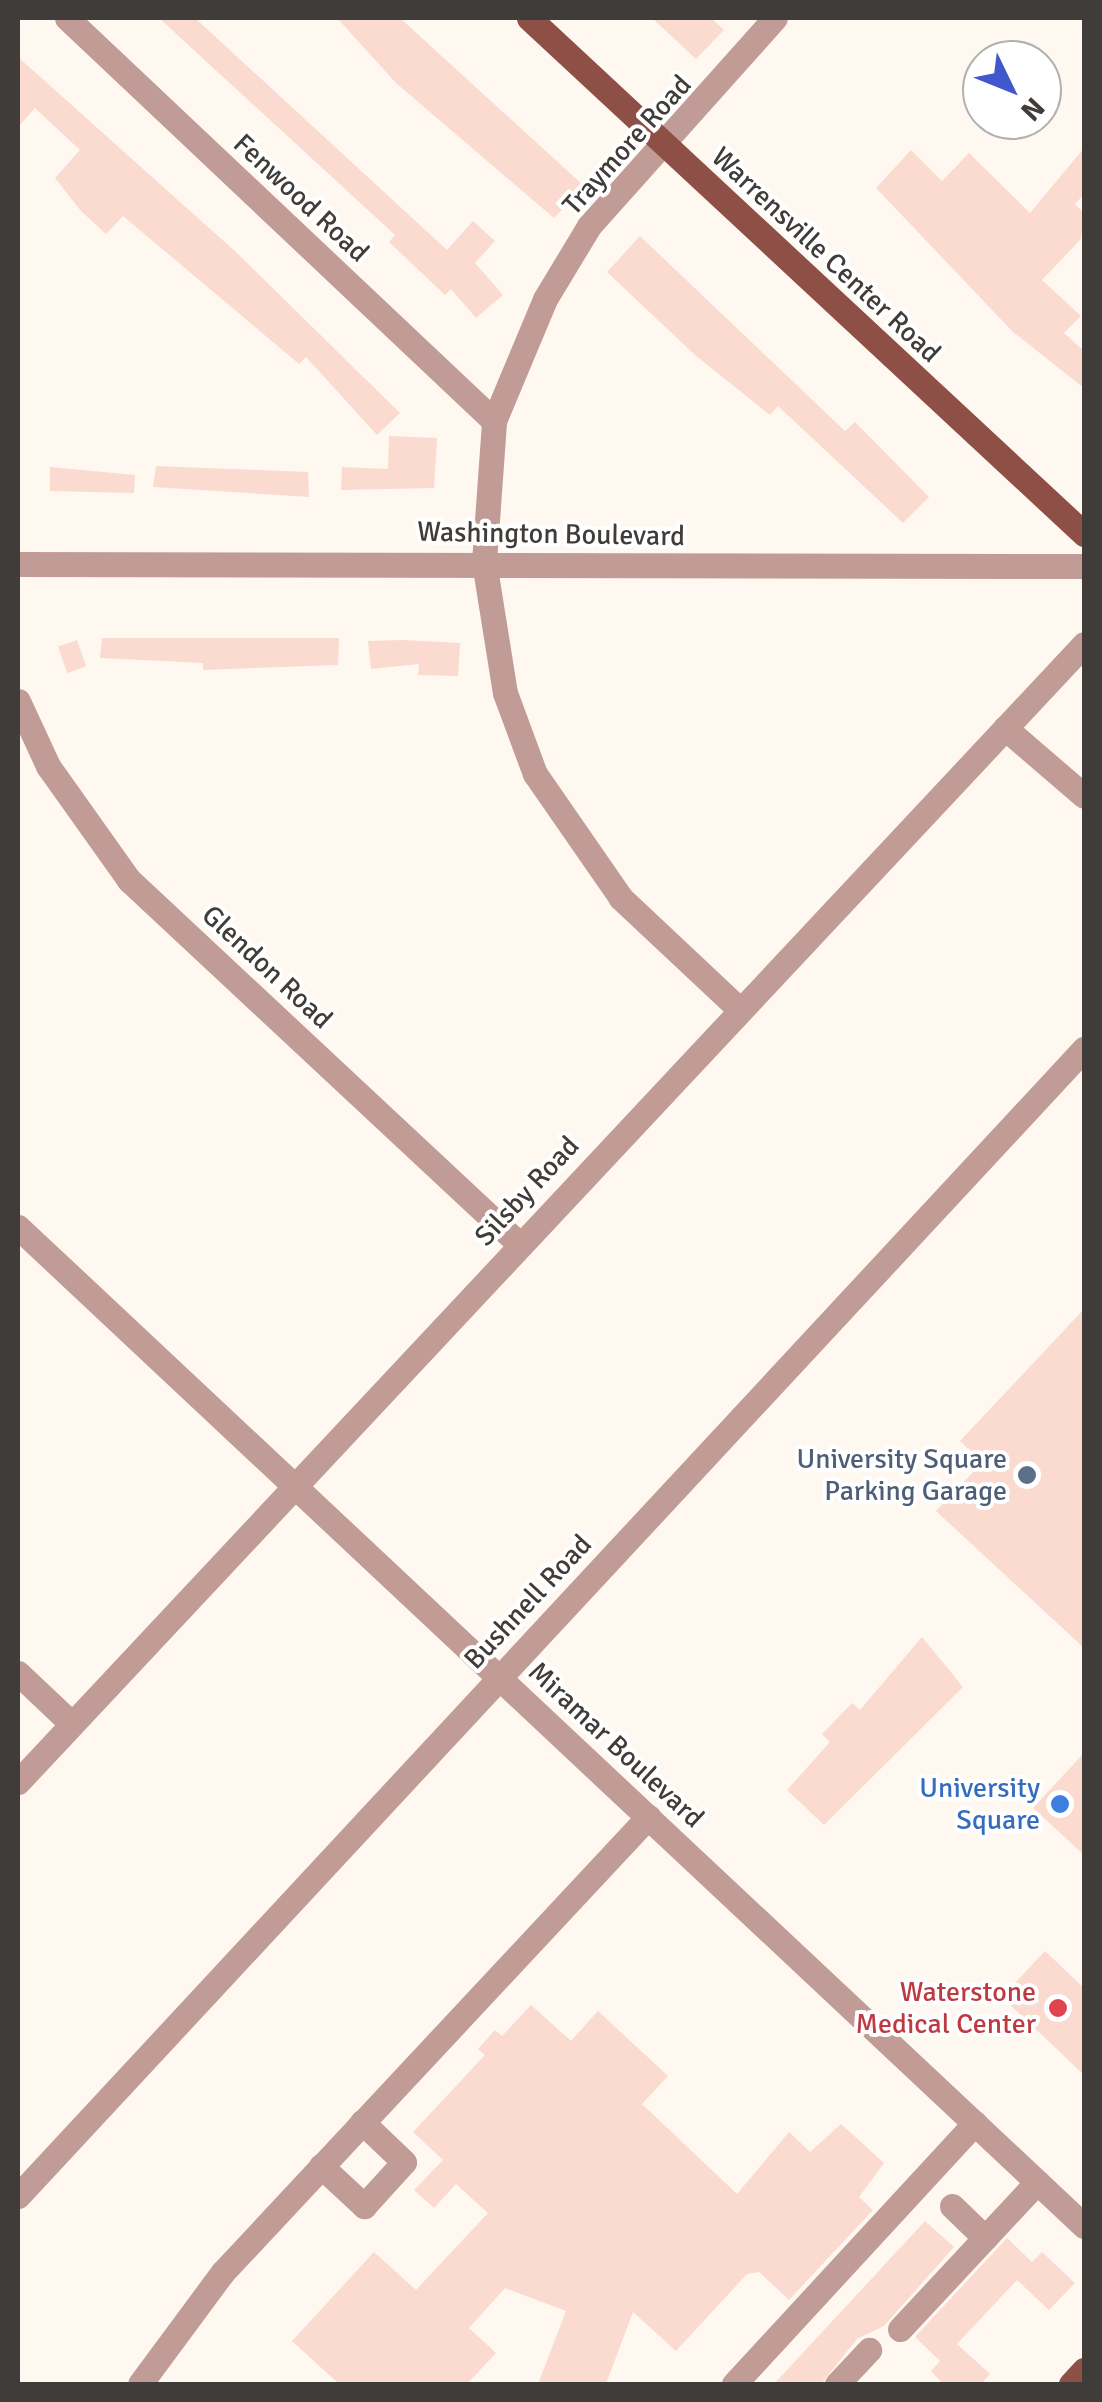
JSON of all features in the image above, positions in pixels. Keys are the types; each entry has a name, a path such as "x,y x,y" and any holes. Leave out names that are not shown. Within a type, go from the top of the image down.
{"main road":[{"name":"Warrensville Center Road","path":"529,18 1084,534"},
{"path":"1071,2384 1084,2370"}],"street":[{"name":"Fenwood Road","path":"67,18 494,422"},
{"name":"Traymore Road","path":"738,1008 621,898 535,774 505,693 484,562 494,422 546,299 589,226 776,18"},
{"name":"Washington Boulevard","path":"18,564 1084,566"},
{"name":"Silsby Road","path":"18,1782 738,1008 1084,644"},
{"name":"Glendon Road","path":"18,701 48,766 129,880 518,1243"},
{"path":"1005,728 1084,796"},
{"name":"Bushnell Road","path":"18,2196 1084,1049"},
{"name":"Miramar Boulevard","path":"18,1227 1084,2226"},
{"path":"18,1673 72,1724"},
{"path":"154,2379 222,2272 648,1816"},
{"path":"321,2166 364,2206 404,2162 362,2122"},
{"path":"734,2384 975,2124"},
{"path":"900,2330 1038,2182"},
{"path":"952,2206 986,2238"},
{"path":"837,2384 869,2350"}],"building":[{"path":"159,18 195,18 447,250 473,221 495,241 475,263 503,295 476,318 451,289 445,295 389,242 395,235"},
{"path":"337,18 400,18 584,186 554,218 396,83"},
{"path":"652,18 711,18 724,30 696,59"},
{"path":"18,57 237,253 400,413 377,435 306,357 299,364 123,216 106,234 81,211 55,178 80,150 35,108 18,127"},
{"path":"1084,148 1084,194 1075,204 1084,213 1081,239 1042,280 1081,316 1064,333 1084,351 1084,388 1013,332 876,188 911,150 942,181 969,153 1030,213"},
{"path":"640,236 845,431 855,422 929,497 903,523 778,406 770,415 695,355 607,272"},
{"path":"389,436 437,438 434,488 341,490 342,467 388,469"},
{"path":"156,466 308,472 309,497 153,487"},
{"path":"50,467 135,475 134,493 50,491"},
{"path":"102,638 339,638 338,665 203,670 203,663 100,658"},
{"path":"77,640 86,666 67,673 58,647"},
{"path":"368,641 460,643 458,676 418,675 419,664 371,669"},
{"name":"University Square Parking Garage","path":"1084,1309 1084,1648 936,1511 982,1463 960,1441"},
{"path":"922,1637 963,1687 824,1825 787,1790 830,1742 822,1734 852,1703 860,1710"},
{"name":"University Square","path":"1084,1753 1084,1855 1033,1808"},
{"path":"1045,1951 1084,1988 1084,2075 1002,1997"},
{"path":"531,2005 571,2041 598,2011 668,2076 642,2104 737,2194 789,2132 810,2152 841,2124 884,2163 859,2197 873,2210 789,2300 759,2272 747,2274 676,2351 633,2312 606,2384 538,2384 566,2311 505,2288 469,2328 496,2353 467,2384 339,2384 292,2341 374,2252 416,2290 488,2213 456,2184 434,2208 414,2190 443,2160 413,2132 485,2055 478,2049 495,2030 502,2036"},
{"path":"925,2221 954,2247 884,2326 857,2339 821,2384 774,2384"},
{"path":"1007,2238 1032,2262 1042,2252 1075,2283 1049,2310 1017,2280 957,2344 990,2374 981,2384 943,2384 931,2371 940,2361 915,2337"}],"place":[{"name":"University Square Parking Garage","path":"1027,1475"},
{"name":"University Square","path":"1060,1804"},
{"name":"Waterstone Medical Center","path":"1058,2008"}]}
